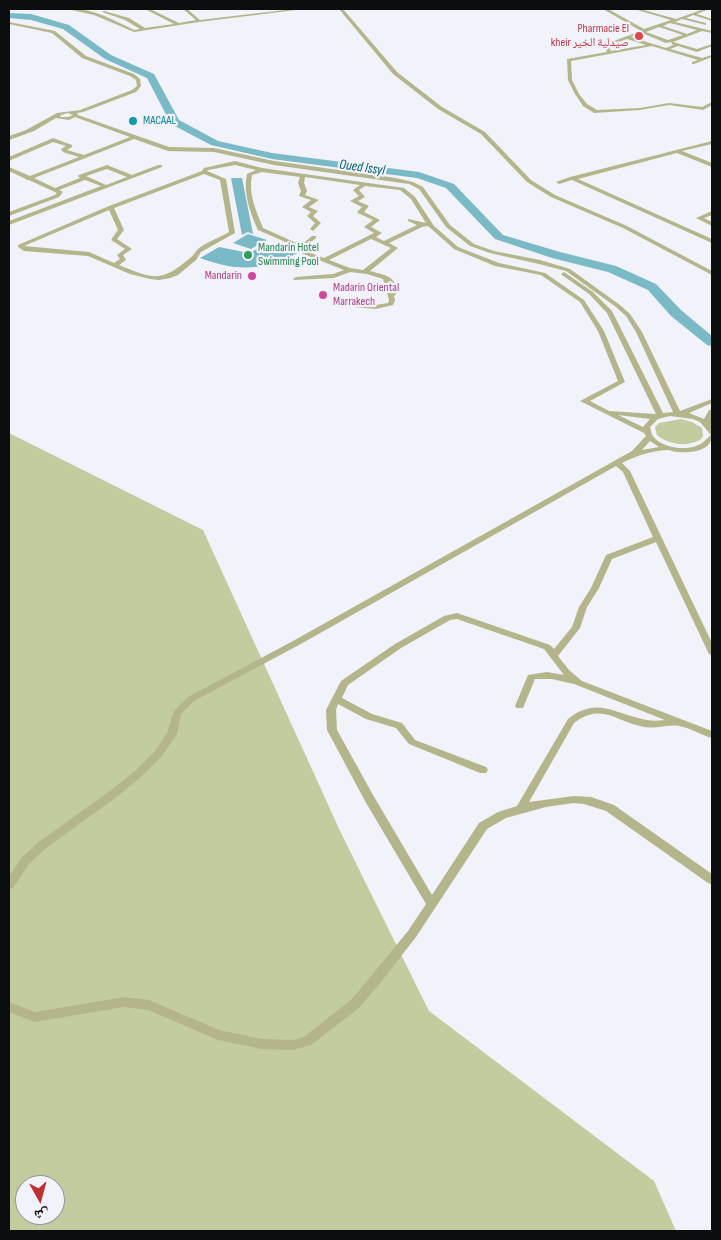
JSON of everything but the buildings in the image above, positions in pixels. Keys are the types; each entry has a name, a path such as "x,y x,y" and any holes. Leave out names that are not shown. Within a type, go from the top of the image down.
{"street":[{"path":"69,9 102,16 134,31 302,9"},
{"path":"88,9 127,19 145,30"},
{"path":"103,12 112,9"},
{"path":"147,9 178,24"},
{"path":"185,9 199,21"},
{"path":"266,9 272,12"},
{"path":"342,9 395,73 440,108 483,133 529,181 553,196 625,227 712,273"},
{"path":"605,9 643,31 658,36"},
{"path":"636,9 676,20"},
{"path":"609,52 605,46 707,9"},
{"path":"702,11 712,14"},
{"path":"229,13 235,17"},
{"path":"692,14 712,21"},
{"path":"682,18 704,24"},
{"path":"693,28 712,21"},
{"path":"670,22 712,32"},
{"path":"9,23 53,32 84,57 132,75 138,79 139,86 134,91 9,138"},
{"path":"658,26 687,35"},
{"path":"673,30 654,38 698,51 712,46"},
{"path":"668,42 701,30"},
{"path":"626,37 704,60"},
{"path":"651,45 569,60 570,80 585,105 595,112 638,109 669,104 703,109 712,103"},
{"path":"666,49 676,45"},
{"path":"663,54 672,50"},
{"path":"694,63 712,56"},
{"path":"58,115 58,118 71,116 127,140 168,153 221,155 270,166 410,186 417,190 434,217 459,241 487,255 542,266 563,274 600,300 616,322 657,416"},
{"path":"28,131 58,115 71,116 168,149 214,150 274,163 411,183 423,190 440,217 463,239 487,251 540,262 572,272 611,300 633,321 678,414"},
{"path":"28,179 134,137"},
{"path":"9,159 41,143 53,140 70,146 65,151 84,157"},
{"path":"559,182 712,142"},
{"path":"677,151 712,165"},
{"path":"204,172 223,179 232,233 199,251 198,258 179,272 162,279 153,279 89,254 24,249 20,246 111,206 204,172 210,168 235,163 262,170 303,174 363,185 406,190 427,225 446,241 468,255 497,265 544,274 586,305 601,331 622,377 619,385 594,394 584,401 606,411 671,448"},
{"path":"9,222 160,166"},
{"path":"107,187 81,176 107,167 133,177"},
{"path":"9,169 75,199"},
{"path":"262,170 250,174 248,180 260,229 302,247 303,252 349,270 386,278 391,295 391,304 386,306 355,306"},
{"path":"303,174 301,183 304,191 302,196 316,200 305,207 315,211 310,216 318,223 313,229"},
{"path":"9,214 40,203 58,191 85,178"},
{"path":"572,178 712,242"},
{"path":"324,260 379,233 367,227 377,220 362,215 360,212 366,206 353,201 362,197 356,190 363,185"},
{"path":"111,206 121,230 114,240 129,249 120,255 123,260 114,265"},
{"path":"712,213 699,218 712,224"},
{"path":"9,214 20,218"},
{"path":"410,220 427,225"},
{"path":"384,243 427,225"},
{"path":"702,237 712,232"},
{"path":"302,247 314,237"},
{"path":"364,272 395,248 371,237"},
{"path":"296,279 334,276 349,270"},
{"path":"616,322 633,321"},
{"path":"621,333 639,332"},
{"path":"641,376 659,375"},
{"path":"678,414 712,401"},
{"path":"606,411 657,416 678,414 695,417 707,424 712,432"},
{"path":"707,424 708,416 712,412"},
{"path":"635,453 648,434 647,423 657,416"},
{"path":"9,885 26,860 144,769 166,743 177,725 177,713 191,699 352,612 635,453 671,448 700,447 707,444 712,437"},
{"path":"618,463 626,471 712,652"},
{"path":"554,655 576,628 583,607 595,588 609,557 658,538"},
{"path":"432,904 368,798 332,730 332,710 344,683 398,646 447,618 466,617 497,631 547,648 566,672 579,683"},
{"path":"520,706 531,677 541,675 558,676 712,735"},
{"path":"336,699 369,717 400,725 412,742 483,770"},
{"path":"521,808 571,721 577,715 585,712 605,710 648,724 677,723"},
{"path":"9,1007 35,1017 124,1002 149,1005 218,1035 262,1044 293,1045 313,1037 356,1003 412,934 483,826 497,814 521,808 572,799 610,808 712,880"}],"green space":[{"path":"681,419 692,422 702,428 703,436 700,440 689,444 678,444 667,441 657,435 655,427 659,423"},
{"path":"9,433 203,530 341,833 429,1011 654,1181 676,1231 9,1231"}],"water":[{"path":"231,178 242,178 253,234 248,232 242,235"},
{"path":"248,234 267,240 251,249 233,243"},
{"name":"Mandarin Hotel Swimming Pool","path":"276,243 299,252 274,263 250,267 226,266 200,258 219,247 249,253"}],"waterway":[{"name":"Oued Issyl","path":"9,16 31,17 66,27 108,57 151,76 175,122 215,143 272,156 419,175 450,186 499,237 556,255 612,269 652,287 676,313 712,342"}],"place":[{"name":"Pharmacie El kheir صيدلية الخير","path":"639,36"},
{"name":"MACAAL","path":"133,121"},
{"name":"Mandarin Hotel Swimming Pool","path":"248,255"},
{"name":"Mandarin","path":"252,276"},
{"name":"Madarin Oriental Marrakech","path":"323,295"}]}
